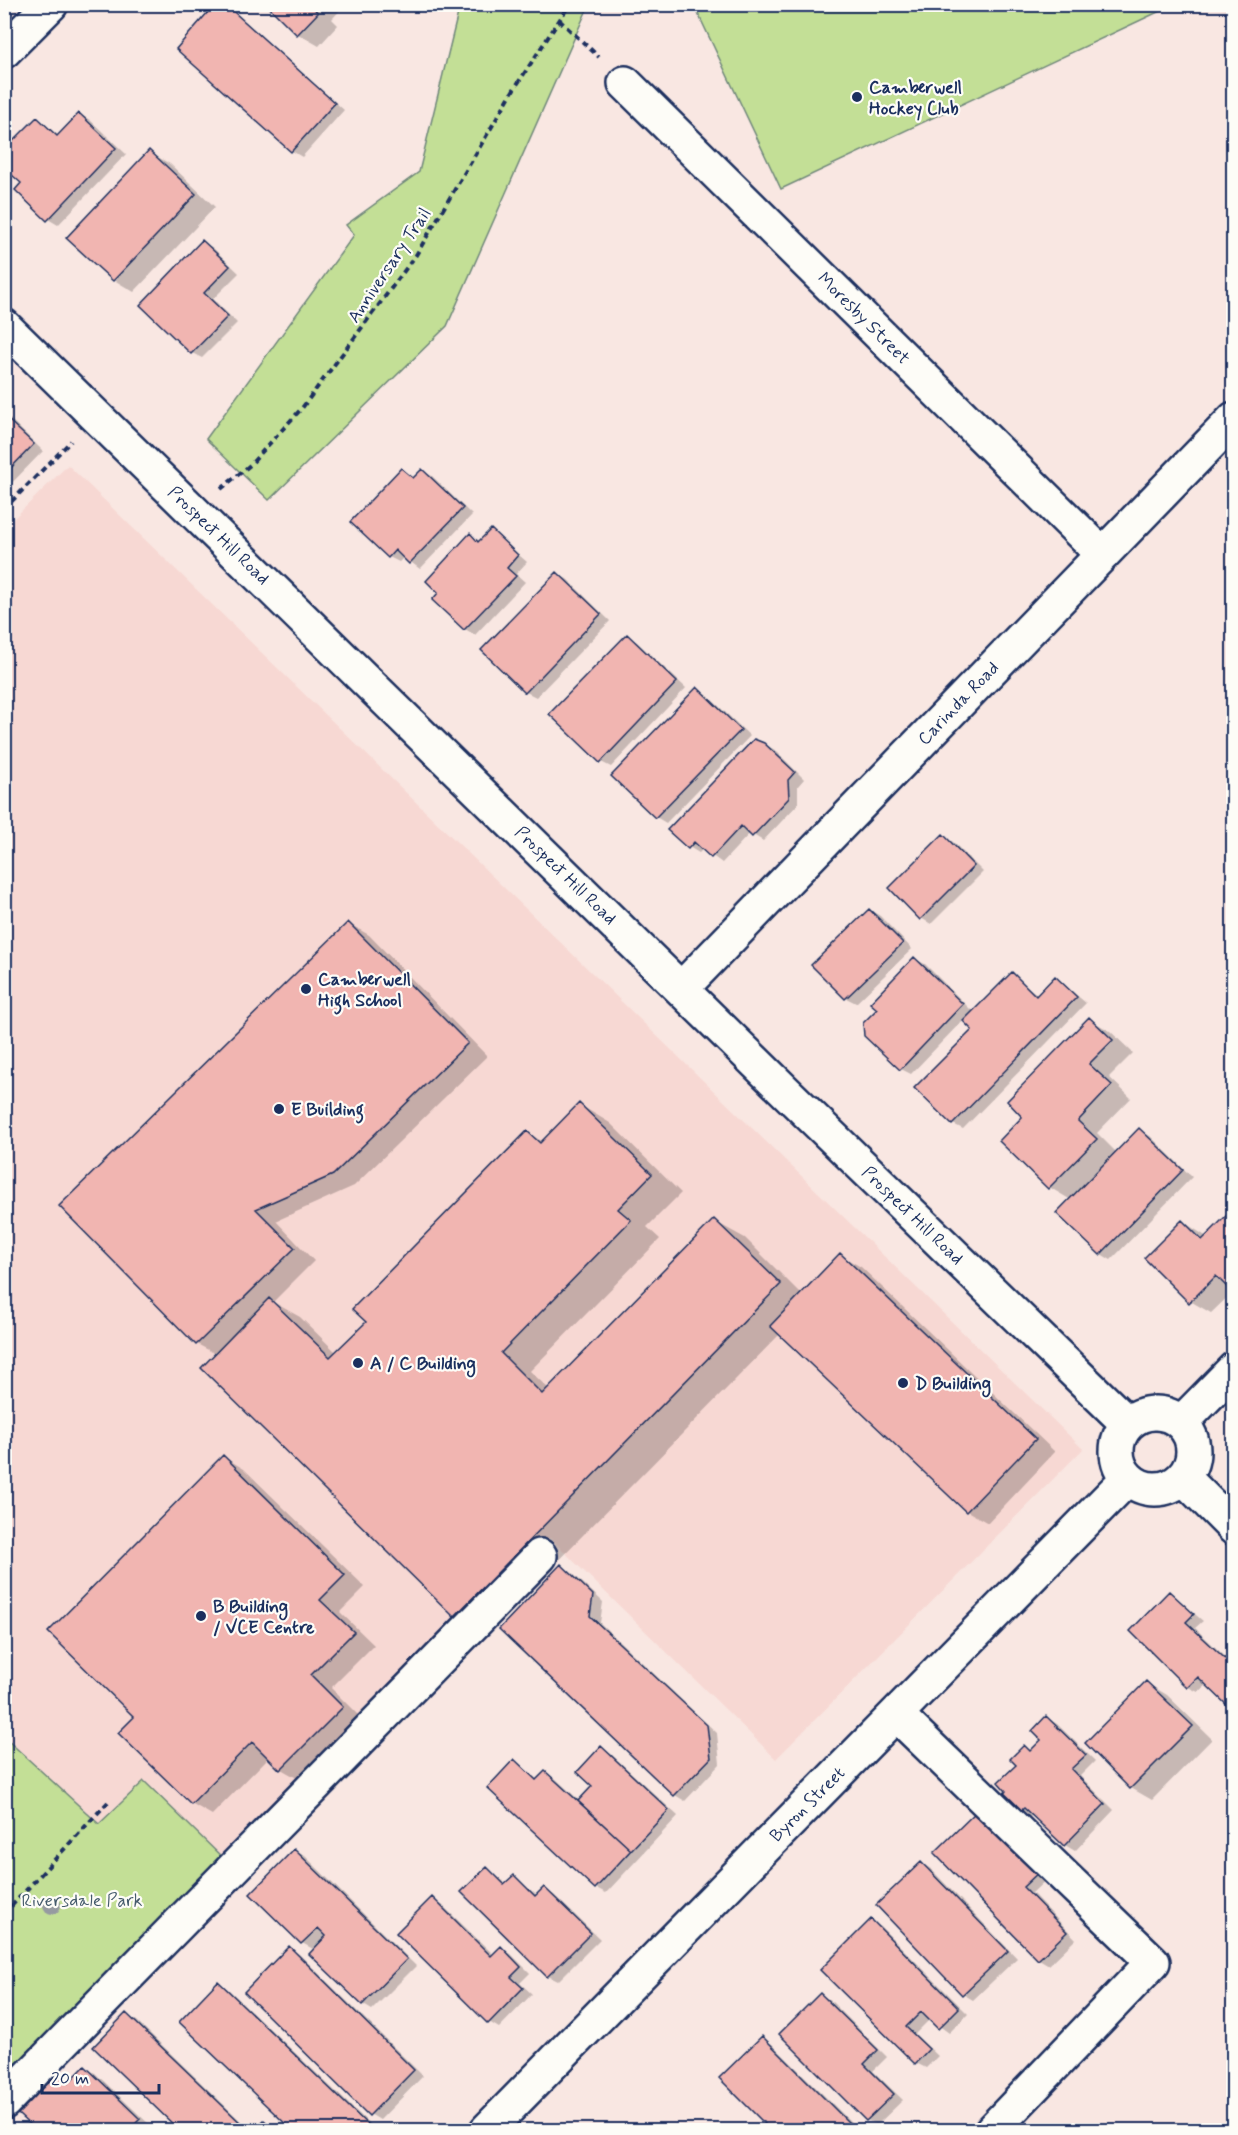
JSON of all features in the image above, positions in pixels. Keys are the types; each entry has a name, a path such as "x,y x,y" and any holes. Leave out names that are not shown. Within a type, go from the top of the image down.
{"street":[{"path":"4,51 51,4"},
{"name":"Moresby Street","path":"625,83 1102,554"},
{"name":"Prospect Hill Road","path":"4,326 1128,1424"},
{"name":"Carinda Road","path":"682,988 1233,419"},
{"path":"1182,1422 1233,1369"},
{"path":"1155,1412 1168,1414 1182,1422 1188,1431 1193,1453 1191,1465 1183,1477 1168,1487 1153,1489 1141,1486 1128,1478 1117,1457 1121,1433 1128,1424 1142,1415 1155,1412"},
{"path":"1183,1477 1233,1527"},
{"name":"Byron Street","path":"487,2130 1128,1478"},
{"path":"4,2102 540,1556"},
{"path":"896,1714 1154,1962 992,2130"}],"path":[{"name":"Anniversary Trail","path":"193,510 250,465 275,439 355,339 416,255 475,154 570,4"},
{"path":"559,20 625,83"},
{"path":"4,509 65,447"},
{"path":"4,1914 108,1802"}],"shaded area":[{"name":"Camberwell High School","path":"68,465 1083,1449 776,1759 550,1538 228,1863 143,1782 99,1825 5,1737 4,528"}],"green space":[{"path":"460,5 589,5 447,326 269,500 206,439 354,235 346,225 419,172"},
{"name":"Camberwell Hockey Club","path":"694,5 1173,5 781,189"},
{"name":"Riversdale Park","path":"4,1737 99,1824 144,1781 228,1863 4,2088"}],"building":[{"path":"215,4 225,4 335,103 291,152 176,49"},
{"path":"266,4 314,4 312,6 318,13 297,35"},
{"path":"79,113 116,148 47,221 15,190 21,183 4,168 4,150 37,117 57,136"},
{"path":"149,150 196,194 113,281 66,238"},
{"path":"202,240 230,266 204,293 228,316 191,354 140,305"},
{"path":"4,416 34,444 4,475"},
{"path":"401,468 413,478 422,469 463,508 409,564 395,550 388,558 350,522"},
{"path":"491,529 518,555 507,568 516,576 464,630 432,600 438,593 426,581 470,533 478,542"},
{"path":"557,572 601,614 525,693 481,650"},
{"path":"627,634 677,682 600,763 549,714"},
{"path":"697,687 741,730 655,818 611,776"},
{"path":"754,739 764,743 795,772 788,780 789,798 752,837 741,826 711,858 694,842 688,849 667,830"},
{"path":"943,834 974,866 920,920 889,888"},
{"path":"869,909 903,943 845,999 811,965"},
{"name":"E Building","path":"348,922 468,1043 333,1175 256,1209 295,1248 196,1345 59,1206"},
{"path":"914,957 963,1004 900,1070 864,1036 863,1023 877,1009 870,1003"},
{"path":"1012,972 1036,996 1055,976 1077,997 952,1125 914,1088 972,1030 963,1021"},
{"path":"1089,1017 1113,1040 1089,1064 1112,1085 1078,1121 1097,1139 1048,1189 999,1141 1022,1117 1007,1101"},
{"name":"A / C Building","path":"579,1103 652,1174 618,1209 631,1220 501,1353 542,1394 714,1219 781,1284 454,1617 201,1368 269,1298 330,1357 366,1322 352,1309 527,1131 540,1143"},
{"path":"1139,1128 1183,1170 1100,1255 1056,1213"},
{"path":"1229,1213 1234,1217 1234,1290 1232,1292 1216,1276 1189,1303 1144,1258 1182,1220 1202,1240"},
{"name":"D Building","path":"840,1253 1036,1439 966,1512 770,1326"},
{"name":"B Building / VCE Centre","path":"223,1455 345,1575 320,1600 354,1632 311,1675 343,1707 280,1770 252,1742 191,1804 118,1733 134,1717 48,1632"},
{"path":"561,1564 593,1595 590,1616 707,1725 711,1758 674,1796 499,1629"},
{"path":"1169,1591 1194,1614 1186,1622 1234,1667 1234,1712 1198,1677 1187,1688 1130,1631"},
{"path":"1146,1681 1193,1726 1130,1789 1085,1743"},
{"path":"1046,1716 1086,1755 1071,1769 1105,1804 1064,1846 1024,1808 1018,1813 1001,1797 1006,1791 998,1782 1016,1765 1010,1759 1024,1745 1030,1751 1041,1740 1032,1731"},
{"path":"601,1746 669,1810 631,1850 578,1801 592,1786 577,1772"},
{"path":"514,1759 536,1780 545,1771 631,1850 595,1889 487,1788"},
{"path":"980,1808 1041,1870 1023,1887 1067,1932 1038,1960 934,1853"},
{"path":"294,1849 407,1959 362,2005 309,1954 326,1936 318,1928 301,1944 250,1894"},
{"path":"921,1862 1008,1951 962,1995 876,1905"},
{"path":"487,1867 504,1884 514,1875 535,1896 544,1887 591,1933 547,1977 461,1892"},
{"path":"432,1897 491,1956 501,1946 521,1967 511,1977 523,1988 488,2024 396,1933"},
{"path":"871,1919 959,2008 938,2029 921,2012 906,2027 929,2049 915,2064 820,1970"},
{"path":"289,1946 414,2070 369,2116 244,1992"},
{"path":"218,1981 371,2128 369,2130 292,2130 179,2022"},
{"path":"820,1993 878,2050 864,2064 894,2094 866,2121 779,2034"},
{"path":"126,2013 248,2130 179,2130 93,2047"},
{"path":"762,2036 856,2130 771,2130 719,2078"},
{"path":"85,2066 140,2119 129,2130 35,2130 18,2114 58,2073 68,2083"},
{"path":"264,2120 275,2130 254,2130"}],"place":[{"name":"Camberwell Hockey Club","path":"857,97"},
{"name":"Camberwell High School","path":"306,989"},
{"name":"E Building","path":"279,1109"},
{"name":"A / C Building","path":"358,1363"},
{"name":"D Building","path":"903,1383"},
{"name":"B Building / VCE Centre","path":"201,1616"}]}
